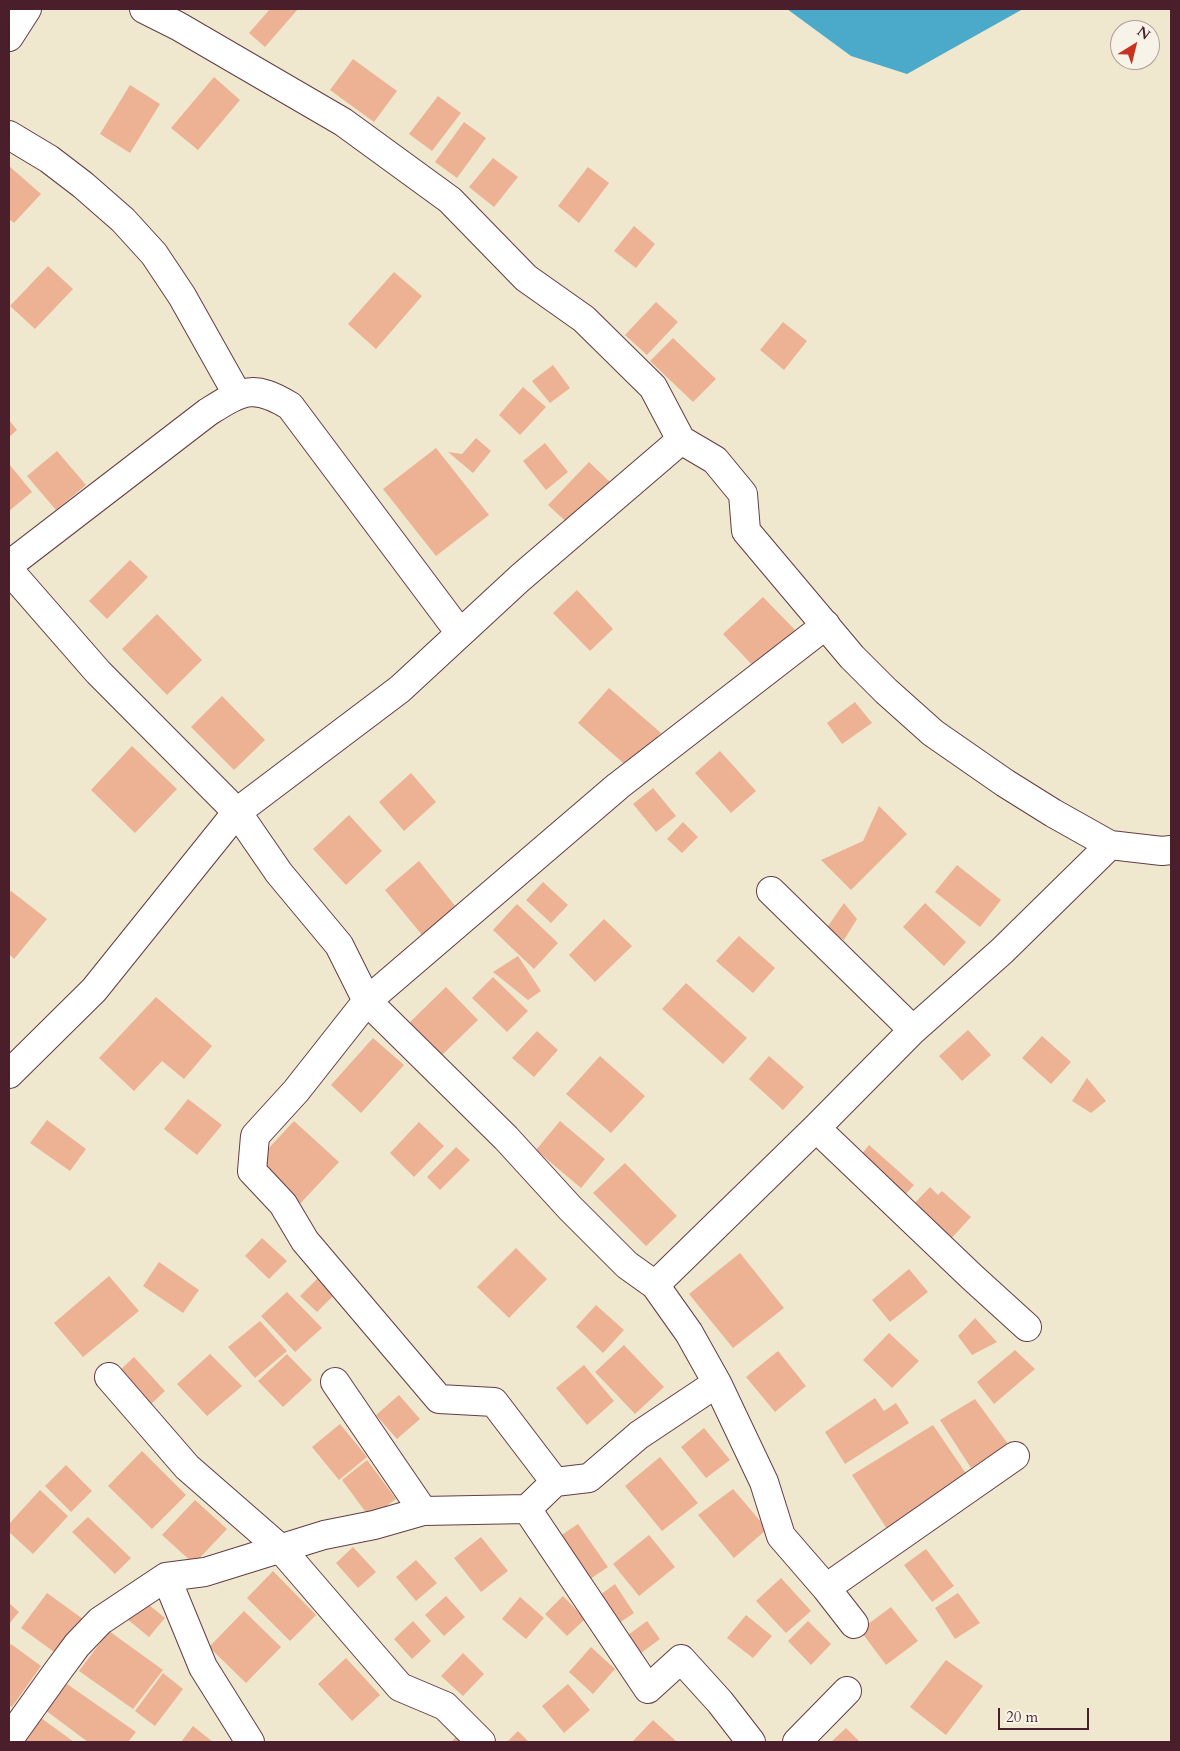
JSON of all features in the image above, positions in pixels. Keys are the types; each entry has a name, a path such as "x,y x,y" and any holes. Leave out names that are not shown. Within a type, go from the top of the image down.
{"street":[{"path":"9,37 27,9"},
{"path":"144,9 178,26 343,122 450,200 526,278 584,320 653,387 681,440 715,460 744,494 746,532 852,657 886,691 933,733 1005,783 1110,845 1162,851 1171,850"},
{"path":"9,135 49,159 83,185 123,220 154,254 182,296 237,394"},
{"path":"9,565 208,412 237,394 256,391 274,396 290,406 460,633"},
{"path":"9,1074 94,990 237,812 400,689 520,578 681,440"},
{"path":"9,570 98,672 237,812 279,873 339,946 367,1001 506,1138 620,1259 655,1285 689,1333 717,1383 764,1482 781,1536 854,1624"},
{"path":"556,1482 494,1402 439,1399 305,1241 282,1204 252,1171 255,1136 296,1091 367,1001 618,786 826,625"},
{"path":"655,1285 816,1128 913,1030 1002,951 1110,845"},
{"path":"771,891 913,1030"},
{"path":"816,1128 1027,1327"},
{"path":"108,1378 187,1467 281,1549 400,1688 445,1706 481,1742"},
{"path":"335,1382 423,1511"},
{"path":"9,1739 77,1645 100,1621 166,1576 205,1572 324,1535 374,1525 423,1511 527,1509 556,1482 589,1478 639,1435 717,1383"},
{"path":"826,1588 1016,1456"},
{"path":"527,1509 648,1689 681,1659 720,1702 751,1742"},
{"path":"166,1576 203,1667 250,1742"},
{"path":"797,1742 847,1691"}],"water":[{"path":"787,9 1023,9 907,74 851,56"}],"building":[{"path":"270,9 298,9 265,47 249,33"},
{"path":"353,59 397,91 374,122 330,90"},
{"path":"214,77 240,100 198,150 171,128"},
{"path":"130,85 160,104 130,153 100,134"},
{"path":"438,96 461,113 432,151 409,134"},
{"path":"464,122 486,138 457,178 435,162"},
{"path":"493,158 518,177 494,207 469,187"},
{"path":"9,166 41,194 14,223 9,219"},
{"path":"588,167 609,183 579,223 558,206"},
{"path":"634,226 655,244 636,268 614,251"},
{"path":"48,266 73,289 35,329 10,306"},
{"path":"394,272 422,296 376,349 348,324"},
{"path":"656,302 678,322 647,355 625,335"},
{"path":"783,322 807,341 784,370 760,350"},
{"path":"673,338 716,379 693,402 650,361"},
{"path":"553,365 570,388 550,403 532,381"},
{"path":"523,387 546,407 520,435 499,415"},
{"path":"9,420 17,430 9,437"},
{"path":"476,438 491,451 473,473 448,452 462,454"},
{"path":"545,443 568,472 546,490 523,461"},
{"path":"436,448 489,515 436,556 383,489"},
{"path":"57,451 86,485 56,510 27,476"},
{"path":"589,462 612,484 572,527 548,505"},
{"path":"9,464 32,492 9,511"},
{"path":"130,560 148,577 107,619 89,601"},
{"path":"577,590 613,629 590,651 553,613"},
{"path":"763,597 796,631 756,669 723,634"},
{"path":"157,614 202,660 167,695 122,649"},
{"path":"609,688 661,733 630,769 578,723"},
{"path":"222,696 265,740 234,770 191,727"},
{"path":"855,702 872,723 842,744 827,723"},
{"path":"132,746 177,789 135,833 91,790"},
{"path":"720,751 756,791 731,813 695,773"},
{"path":"411,773 436,802 404,831 379,802"},
{"path":"653,788 676,816 656,832 633,804"},
{"path":"879,806 907,834 851,890 821,860 863,841"},
{"path":"349,815 382,851 346,885 313,849"},
{"path":"683,822 698,837 682,853 667,839"},
{"path":"419,861 456,907 422,935 385,890"},
{"path":"957,865 1001,900 980,927 935,892"},
{"path":"543,882 568,905 551,923 526,900"},
{"path":"11,891 47,919 14,959 9,954 9,894"},
{"path":"844,903 857,919 844,940 826,929"},
{"path":"925,903 966,942 944,966 903,927"},
{"path":"517,904 558,943 534,969 493,930"},
{"path":"604,919 632,946 595,982 569,955"},
{"path":"739,936 775,968 753,993 716,961"},
{"path":"518,956 541,991 528,1000 493,972"},
{"path":"493,977 528,1011 507,1032 472,998"},
{"path":"686,983 747,1038 723,1064 662,1009"},
{"path":"446,987 478,1020 441,1056 409,1023"},
{"path":"156,997 212,1046 184,1079 162,1061 134,1091 99,1058"},
{"path":"968,1030 991,1055 962,1081 939,1056"},
{"path":"537,1031 558,1050 534,1077 512,1058"},
{"path":"1042,1036 1071,1062 1051,1084 1022,1058"},
{"path":"373,1038 404,1065 361,1113 331,1085"},
{"path":"600,1056 645,1096 611,1133 566,1094"},
{"path":"769,1056 804,1087 783,1110 749,1079"},
{"path":"1087,1078 1106,1101 1091,1113 1072,1101"},
{"path":"188,1099 222,1125 197,1155 164,1129"},
{"path":"47,1120 86,1149 70,1171 30,1143"},
{"path":"294,1121 339,1162 298,1206 254,1164"},
{"path":"560,1121 605,1159 581,1188 536,1150"},
{"path":"419,1122 444,1146 414,1177 390,1153"},
{"path":"869,1145 914,1185 901,1199 857,1160"},
{"path":"456,1147 470,1160 440,1190 427,1177"},
{"path":"625,1163 677,1216 646,1246 593,1193"},
{"path":"930,1187 938,1195 942,1191 971,1217 948,1242 911,1207"},
{"path":"262,1238 287,1261 269,1279 245,1256"},
{"path":"516,1248 547,1279 509,1318 477,1287"},
{"path":"740,1253 784,1308 733,1348 689,1294"},
{"path":"159,1262 199,1290 183,1313 143,1286"},
{"path":"909,1269 928,1292 890,1322 872,1300"},
{"path":"109,1276 139,1311 83,1357 54,1323"},
{"path":"319,1277 335,1294 317,1312 300,1296"},
{"path":"287,1292 322,1328 295,1352 261,1316"},
{"path":"596,1305 624,1330 603,1353 576,1327"},
{"path":"975,1318 997,1342 972,1355 958,1336"},
{"path":"260,1321 287,1351 255,1378 228,1347"},
{"path":"889,1333 919,1361 892,1388 863,1360"},
{"path":"624,1345 664,1387 635,1414 595,1372"},
{"path":"1015,1350 1035,1369 994,1404 977,1382"},
{"path":"778,1351 806,1386 775,1412 746,1377"},
{"path":"210,1354 242,1386 207,1416 177,1384"},
{"path":"287,1354 312,1380 283,1407 258,1381"},
{"path":"134,1357 165,1391 149,1406 118,1372"},
{"path":"584,1365 614,1401 587,1425 556,1388"},
{"path":"399,1395 420,1419 397,1439 376,1415"},
{"path":"875,1398 884,1411 896,1403 909,1423 845,1464 825,1432"},
{"path":"975,1399 1008,1444 971,1468 940,1420"},
{"path":"340,1424 367,1457 339,1480 312,1447"},
{"path":"933,1425 969,1478 887,1529 852,1475"},
{"path":"704,1428 730,1460 706,1478 681,1447"},
{"path":"142,1451 186,1495 152,1529 108,1486"},
{"path":"660,1457 698,1503 662,1531 625,1486"},
{"path":"367,1460 396,1499 370,1518 342,1480"},
{"path":"66,1465 92,1491 71,1512 45,1486"},
{"path":"733,1489 767,1529 734,1558 698,1515"},
{"path":"40,1490 68,1516 33,1554 9,1532 9,1524"},
{"path":"195,1500 227,1529 194,1564 162,1535"},
{"path":"88,1517 131,1558 115,1574 72,1532"},
{"path":"578,1524 608,1567 584,1583 554,1540"},
{"path":"649,1535 675,1567 639,1596 613,1564"},
{"path":"481,1537 508,1571 481,1592 454,1558"},
{"path":"353,1547 376,1572 358,1588 336,1563"},
{"path":"926,1549 954,1586 932,1602 904,1565"},
{"path":"416,1560 437,1583 416,1601 396,1577"},
{"path":"273,1571 316,1615 290,1641 247,1598"},
{"path":"781,1578 811,1611 786,1633 756,1601"},
{"path":"615,1584 634,1613 619,1623 600,1595"},
{"path":"47,1593 83,1619 57,1654 21,1628"},
{"path":"958,1593 980,1623 955,1639 935,1608"},
{"path":"446,1596 465,1617 444,1636 425,1615"},
{"path":"563,1596 585,1619 567,1636 545,1614"},
{"path":"520,1597 544,1618 526,1639 502,1619"},
{"path":"143,1600 165,1618 149,1637 127,1619"},
{"path":"9,1603 19,1612 9,1624"},
{"path":"891,1607 918,1641 886,1665 860,1630"},
{"path":"244,1611 281,1647 246,1683 209,1647"},
{"path":"746,1615 772,1636 753,1658 727,1638"},
{"path":"413,1621 431,1641 412,1659 394,1639"},
{"path":"647,1621 660,1639 637,1656 624,1638"},
{"path":"808,1621 831,1644 811,1665 788,1641"},
{"path":"109,1631 163,1670 133,1709 79,1671"},
{"path":"11,1644 41,1666 12,1707 9,1705 9,1647"},
{"path":"591,1647 615,1669 593,1694 569,1672"},
{"path":"463,1653 484,1674 463,1696 441,1676"},
{"path":"346,1658 380,1695 352,1721 318,1684"},
{"path":"946,1660 983,1686 946,1735 910,1707"},
{"path":"163,1673 183,1689 155,1726 135,1711"},
{"path":"67,1684 136,1732 128,1742 88,1742 45,1710"},
{"path":"568,1684 590,1710 564,1733 542,1706"},
{"path":"41,1718 74,1742 23,1742"},
{"path":"653,1720 677,1742 632,1742"},
{"path":"193,1726 213,1742 181,1742"},
{"path":"846,1728 860,1742 831,1742"},
{"path":"518,1731 529,1742 507,1742"},
{"path":"458,1735 464,1742 451,1742"}]}
